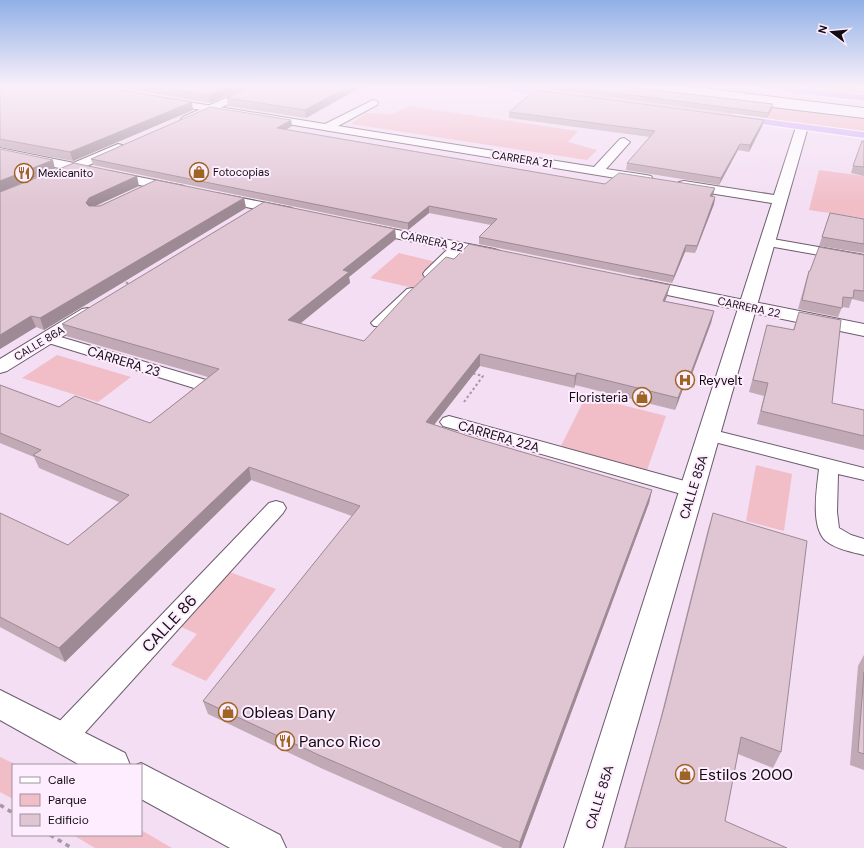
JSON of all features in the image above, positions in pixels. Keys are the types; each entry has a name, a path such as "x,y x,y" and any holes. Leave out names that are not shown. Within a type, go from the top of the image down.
{"highway":[{"path":"799,126 864,135"}],"street":[{"name":"CARRERA 21","path":"313,126 658,181"},
{"path":"328,128 332,126"},
{"name":"CALLE 85A","path":"583,848 802,126"},
{"path":"597,171 624,142"},
{"path":"0,199 131,143"},
{"path":"0,152 300,214"},
{"path":"673,183 780,200"},
{"path":"136,194 155,184"},
{"path":"242,218 262,206"},
{"name":"CARRERA 22","path":"353,225 505,256"},
{"name":"CARRERA 22","path":"622,280 864,330"},
{"name":"CALLE 86A","path":"0,367 47,338 126,283"},
{"path":"0,704 111,764"},
{"path":"142,781 267,848"}],"lane":[{"path":"767,242 864,259"},
{"path":"379,323 458,247"},
{"name":"CARRERA 23","path":"47,338 200,384"},
{"name":"CARRERA 22A","path":"449,422 692,490"},
{"path":"709,435 864,474"},
{"path":"829,465 827,523 831,533 842,540 864,547"},
{"name":"CALLE 86","path":"62,738 276,508"}],"path":[{"name":"CARRERA 22A","path":"449,422 483,376 468,372"},
{"path":"0,805 12,812"},
{"path":"52,836 72,848"}],"green space":[{"path":"361,126 542,126 578,131 568,142 597,150 587,160"},
{"path":"815,126 864,126 864,132"},
{"path":"819,170 864,176 864,218 809,210"},
{"path":"399,253 440,263 413,288 370,278"},
{"path":"57,355 131,377 98,402 22,378"},
{"path":"586,396 666,416 647,470 561,446"},
{"path":"756,465 792,474 784,531 746,521"},
{"path":"224,570 276,589 206,681 171,665 197,634 177,625"},
{"path":"0,757 15,764 12,764 12,798 0,792"},
{"path":"142,831 172,848 95,848 75,836 142,836"}],"building":[{"path":"0,126 134,126 70,152 0,139"},
{"path":"167,126 281,126 277,128 605,184 619,173 715,188 710,196 715,197 697,246 686,245 674,276 479,237 497,219 429,206 408,223 91,159"},
{"path":"613,126 761,126 750,145 740,144 721,178 627,163 655,131"},
{"path":"862,141 864,141 864,167 853,166"},
{"path":"0,149 53,160 0,181"},
{"path":"74,163 137,176 89,198 86,203 89,206 100,206 156,180 244,198 40,318 31,316 0,335 0,192"},
{"path":"264,202 395,229 343,270 349,272 288,320 364,341 408,293 446,257 454,259 469,244 670,285 663,301 714,311 689,378 686,377 678,398 577,373 575,376 480,354 426,422 471,437 652,490 520,842 321,756 203,701 360,506 249,467 59,648 0,617 0,513 68,545 129,495 33,455 41,450 0,433 0,385 59,407 75,396 150,423 219,369 62,324"},
{"path":"830,213 864,219 864,244 822,237"},
{"path":"819,247 864,255 864,291 854,290 853,298 843,297 842,308 802,300 809,271"},
{"path":"799,312 841,320 832,403 864,410 864,436 761,411 768,383 753,380 767,325 794,330"},
{"path":"713,513 807,541 781,752 741,737 725,821 787,848 625,848 664,708"},
{"path":"864,672 864,754 858,752"}],"place":[{"name":"Fotocopias","path":"199,172"},
{"name":"Mexicanito","path":"24,173"},
{"name":"Reyvelt","path":"685,380"},
{"name":"Floristeria","path":"642,397"},
{"name":"Obleas Dany","path":"228,712"},
{"name":"Panco Rico","path":"285,741"},
{"name":"Estilos 2000","path":"685,774"}]}
